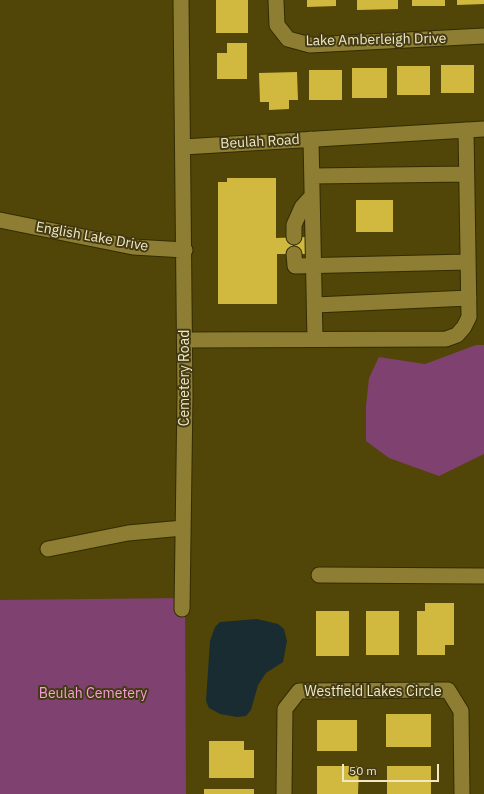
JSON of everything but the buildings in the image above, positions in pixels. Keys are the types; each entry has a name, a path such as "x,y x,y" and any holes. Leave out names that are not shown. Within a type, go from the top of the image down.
{"street":[{"path":"181,0 183,147"},
{"name":"Lake Amberleigh Drive","path":"276,0 277,25 288,39 310,45 484,36"},
{"name":"Beulah Road","path":"183,147 484,128"},
{"path":"185,340 446,339 457,335 464,327 469,317 466,130"},
{"path":"311,139 315,339"},
{"name":"Cemetery Road","path":"182,609 185,340 183,147"},
{"path":"312,176 466,174"},
{"path":"294,237 294,225 302,207 312,196"},
{"name":"English Lake Drive","path":"0,220 133,247 185,250"},
{"path":"294,254 295,266 468,262"},
{"path":"315,305 468,298"},
{"path":"48,549 128,533 183,528"},
{"path":"318,575 484,576"},
{"name":"Westfield Lakes Circle","path":"284,794 285,709 299,691 448,690 461,711 462,794"}],"green space":[{"path":"476,345 484,345 484,454 439,476 389,458 366,441 366,406 369,378 379,357 425,364"},
{"name":"Beulah Cemetery","path":"185,598 186,794 0,794 0,600"}],"water":[{"path":"257,619 278,624 284,629 287,641 283,662 266,673 258,685 251,710 246,716 237,717 220,714 209,708 206,701 210,641 215,627 220,622"}]}
